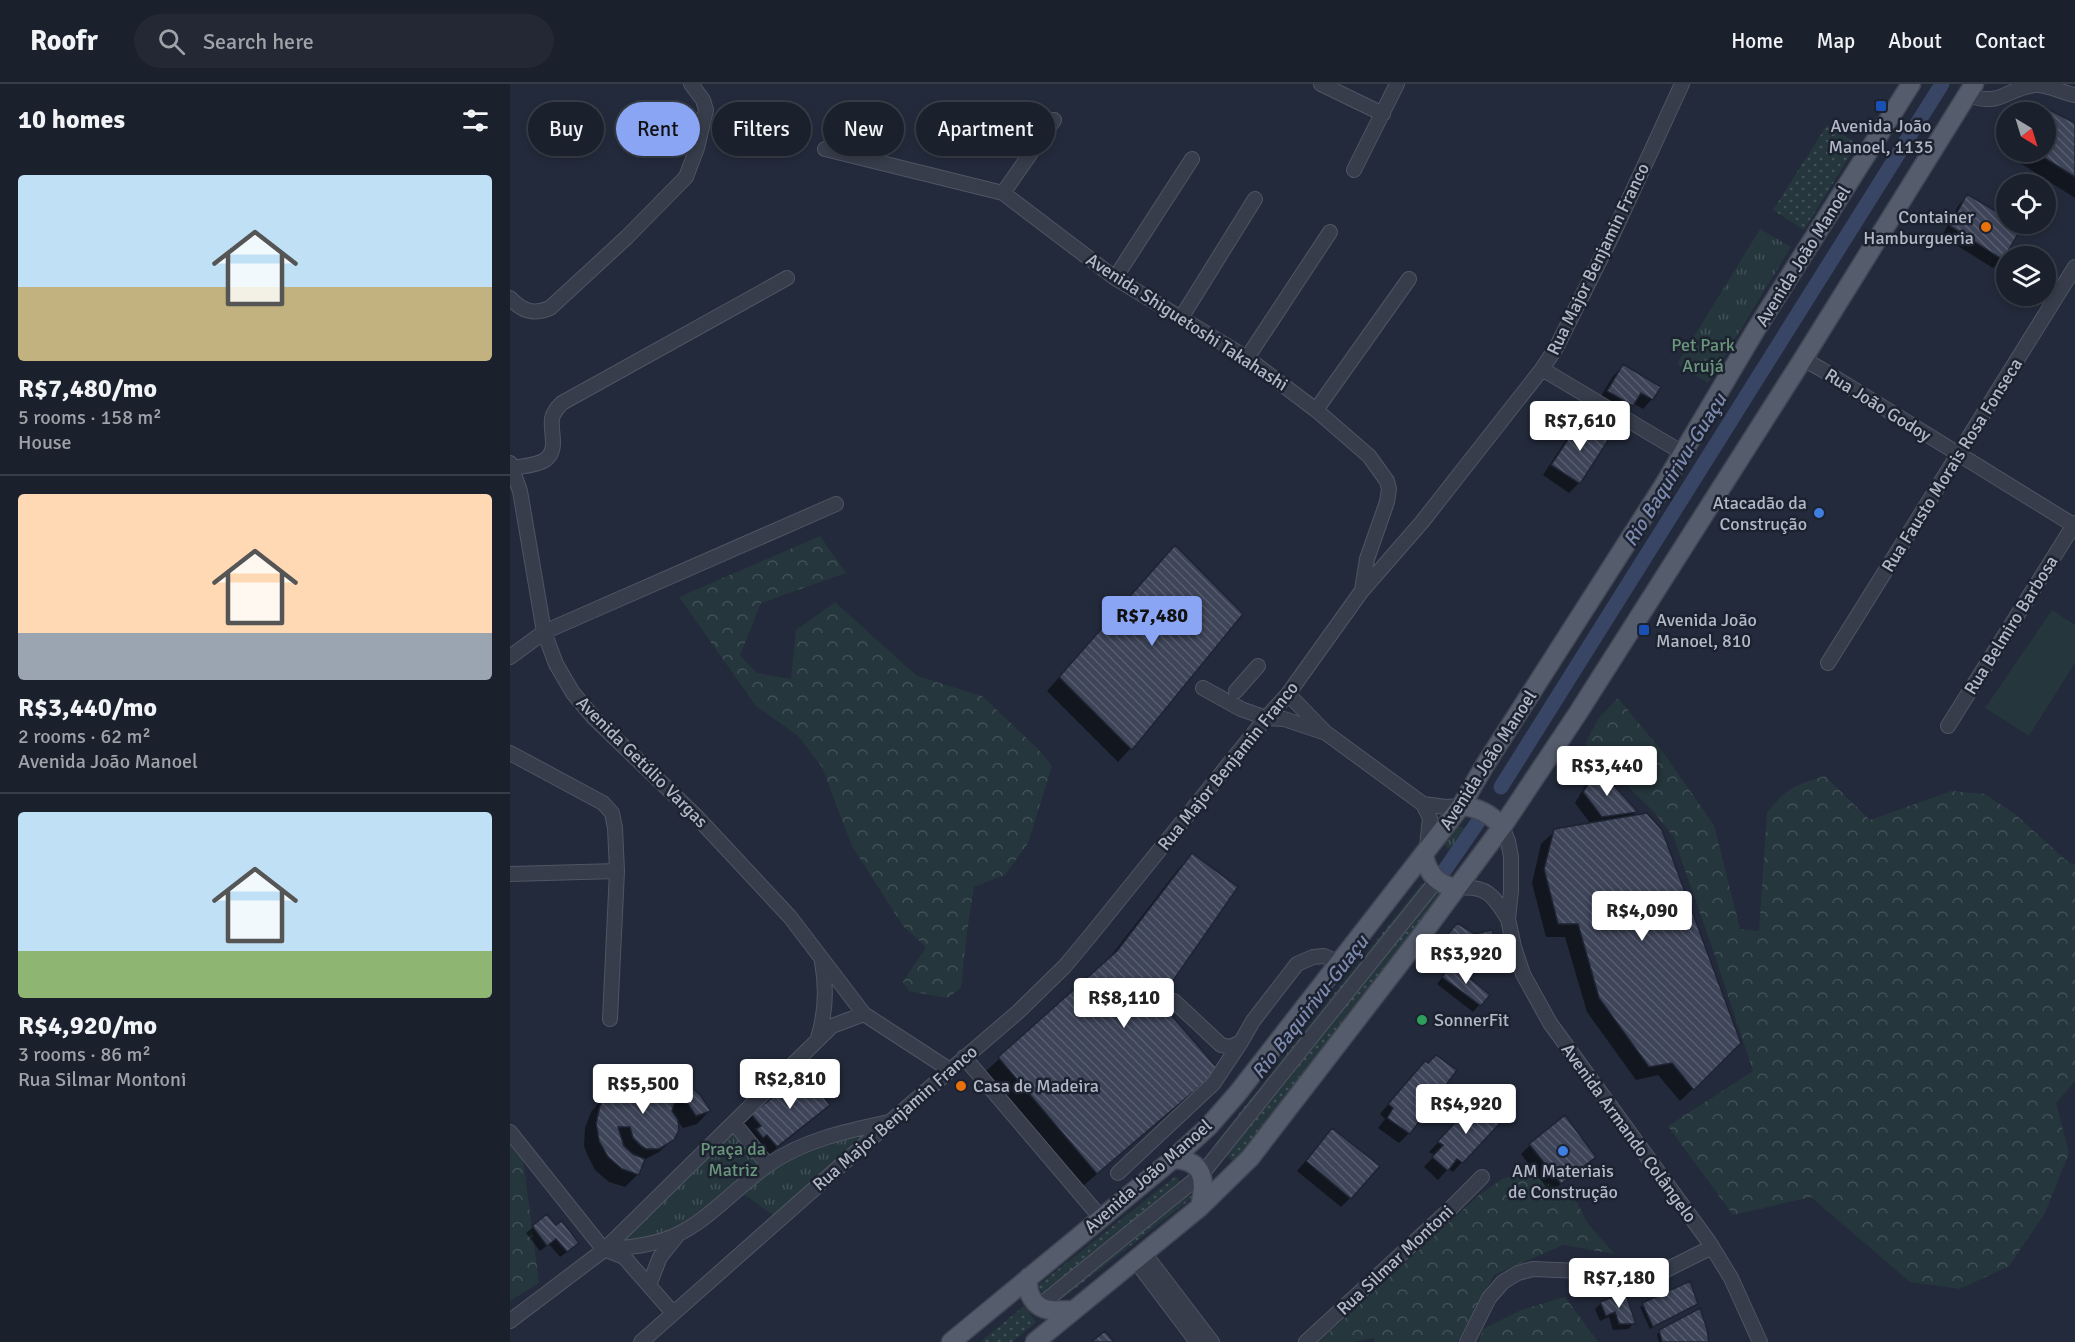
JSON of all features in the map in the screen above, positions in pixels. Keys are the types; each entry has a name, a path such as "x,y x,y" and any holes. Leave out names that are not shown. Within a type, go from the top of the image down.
{"main road":[{"name":"Avenida João Manoel","path":"951,1342 1173,1159 1209,1126 1424,855 1461,806 1485,765 1600,588 1755,331 1911,84"},
{"path":"1035,1342 1200,1207 1250,1158 1456,888 1502,826 1610,664 1971,89"},
{"path":"1461,806 1481,810 1502,826"},
{"path":"1424,855 1428,870 1437,880 1456,888"},
{"path":"1173,1159 1186,1161 1202,1174 1204,1190 1200,1207"},
{"path":"1029,1277 1028,1290 1039,1306 1052,1311 1074,1310"}],"street":[{"path":"510,298 526,311 539,312 550,308 627,237 686,177 697,148 706,110 703,100 691,84"},
{"path":"1321,84 1383,114"},
{"path":"1354,170 1397,84"},
{"name":"Rua Major Benjamin Franco","path":"641,1342 1018,1012 1065,966 1090,936 1266,718 1288,694 1361,592 1422,522 1542,369 1556,348 1613,234 1682,84"},
{"path":"1971,89 1982,100 1992,100 2033,85 2045,84 2075,95"},
{"name":"Avenida Shiguetoshi Takahashi","path":"853,156 1003,193 1115,278 1247,358 1316,410 1369,456 1387,481 1389,489 1387,502 1367,559 1361,592"},
{"path":"1003,193 1029,156"},
{"path":"1115,278 1192,159"},
{"path":"1181,318 1255,199"},
{"path":"1247,358 1330,232"},
{"name":"Rua Fausto Morais Rosa Fonseca","path":"1828,663 2075,267"},
{"path":"511,465 545,460 553,446 552,419 562,403 787,278"},
{"path":"1316,410 1409,279"},
{"name":"Rua João Godoy","path":"1803,359 2074,525"},
{"path":"1542,369 1683,453"},
{"name":"Avenida Getúlio Vargas","path":"511,465 520,491 544,632 560,671 583,706 695,815 790,917 864,1014 950,1070"},
{"path":"510,657 544,632 836,504"},
{"name":"Rua Belmiro Barbosa","path":"1948,726 2074,525"},
{"path":"1236,691 1258,666"},
{"path":"1203,688 1233,705 1266,718 1284,719 1326,733"},
{"path":"1288,694 1326,733 1423,804 1430,818 1431,827 1429,844 1424,855"},
{"path":"510,753 603,803 608,807 615,824 617,871 610,1019"},
{"path":"1423,804 1461,806"},
{"path":"1502,826 1511,857 1508,919"},
{"path":"510,874 617,871"},
{"path":"1039,1306 1202,1174 1437,880"},
{"path":"1456,888 1468,886 1484,890 1497,901 1508,919"},
{"name":"Avenida Armando Colângelo","path":"1508,919 1523,974 1550,1023 1712,1247 1731,1278 1760,1342"},
{"path":"1118,1173 1213,1084 1253,1021 1297,964 1312,957 1324,956 1340,963"},
{"name":"Avenida Getúlio Vargas","path":"818,1040 825,1016 826,999 821,957"},
{"path":"1173,1001 1221,1045 1231,1047 1241,1042"},
{"path":"510,1321 604,1250 832,1026 864,1014"},
{"path":"964,1057 1101,1218"},
{"path":"604,1250 651,1244 681,1232 695,1224 768,1165 833,1134 891,1121"},
{"path":"734,1122 768,1165"},
{"path":"510,1132 604,1250 624,1257 674,1313"},
{"name":"Rua Silmar Montoni","path":"1306,1342 1482,1177"},
{"path":"649,1285 660,1257 681,1232"},
{"path":"1467,1342 1489,1298 1503,1282 1518,1273 1533,1269 1580,1270 1646,1280 1712,1247"},
{"path":"1140,1256 1197,1342"},
{"path":"1140,1256 1212,1342"}],"green space":[{"path":"1827,125 1857,144 1804,230 1773,210"},
{"name":"Pet Park Arujá","path":"1760,229 1791,247 1708,383 1677,364"},
{"path":"820,536 846,573 761,603 740,655 757,673 791,679 796,630 835,602 917,676 982,696 1038,749 1052,766 1028,843 1005,875 974,887 961,988 947,998 909,991 903,982 926,947 903,926 852,846 822,767 798,736 756,706 679,597"},
{"path":"2052,610 2075,625 2075,663 2029,736 1985,708"},
{"path":"1618,698 1662,751 1714,825 1740,929 1759,931 1767,813 1792,788 1825,776 1870,820 1951,791 1985,794 2016,815 2069,863 2075,864 2075,1081 2056,1103 2069,1153 2045,1213 2009,1266 1960,1289 1910,1282 1811,1197 1733,1215 1668,1126 1753,1071 1673,836 1653,811 1585,745 1598,719"},
{"path":"1457,826 1467,829 1472,837 1458,855 1444,845"},
{"path":"1422,883 1435,888 1442,899 1356,1015 1235,1163 1214,1145"},
{"name":"Praça da Matriz","path":"736,1129 762,1163 691,1221 668,1233 618,1243"},
{"path":"870,1132 774,1216 741,1192 767,1171 817,1143"},
{"path":"510,1144 523,1159 539,1283 510,1301"},
{"path":"1525,1172 1573,1195 1588,1224 1615,1254 1563,1245 1494,1275 1457,1342 1374,1342 1374,1338 1354,1342 1319,1342 1479,1195 1502,1179"},
{"path":"1176,1176 1192,1198 1054,1305 1037,1286"},
{"path":"1565,1297 1598,1342 1479,1342 1483,1329 1521,1310"},
{"path":"1024,1306 1036,1322 1012,1342 980,1342"}],"building":[{"path":"2056,113 2075,123 2075,177 2051,162 2056,162"},
{"name":"Container Hamburgueria","path":"1967,194 1996,211 1996,234 2018,234 2011,246 1996,246 1996,256 1950,226"},
{"path":"1623,364 1661,387 1653,400 1641,393 1633,406 1607,391"},
{"path":"1580,421 1609,439 1580,484 1551,465"},
{"path":"1175,545 1243,614 1132,750 1059,677"},
{"path":"1598,768 1638,812 1602,817 1583,792"},
{"path":"1647,813 1662,830 1741,1043 1694,1090 1672,1063 1649,1067 1599,998 1578,924 1558,924 1544,869 1554,829"},
{"path":"1192,853 1238,887 1159,1001 1219,1070 1097,1174 998,1057 1117,951"},
{"path":"1457,923 1475,934 1492,930 1503,966 1487,971 1470,956 1476,950 1470,937 1458,947 1445,938"},
{"path":"1452,963 1490,995 1481,1006 1442,977"},
{"path":"1436,1055 1457,1070 1410,1134 1387,1118 1393,1108 1388,1104 1425,1061 1428,1063"},
{"path":"805,1072 830,1105 777,1147 767,1135 763,1138 756,1129 761,1126 751,1114"},
{"path":"645,1073 667,1074 688,1084 701,1096 711,1111 696,1116 688,1104 676,1098 672,1111 678,1120 679,1130 674,1140 659,1149 646,1149 633,1138 630,1127 618,1127 624,1146 633,1154 645,1159 639,1175 622,1169 608,1157 599,1141 596,1123 600,1105 609,1090 623,1078"},
{"path":"1476,1100 1502,1121 1463,1163 1457,1159 1448,1171 1432,1157 1443,1145 1437,1142"},
{"name":"AM Materiais de Construção","path":"1565,1115 1596,1157 1561,1184 1529,1144"},
{"path":"1332,1128 1380,1166 1351,1199 1306,1161"},
{"path":"547,1214 556,1225 562,1221 579,1243 567,1252 556,1239 547,1246 532,1226"},
{"path":"1690,1281 1698,1304 1653,1327 1642,1303"},
{"path":"1625,1292 1636,1324 1619,1324 1615,1312 1606,1316 1600,1302"},
{"path":"1700,1308 1709,1342 1662,1342 1659,1330"},
{"path":"1105,1331 1114,1342 1091,1342"}],"waterway":[{"name":"Rio Baquirivu-Guaçu","path":"1501,787 1942,84"},
{"name":"Rio Baquirivu-Guaçu","path":"1442,874 1480,819"}],"place":[{"name":"Avenida João Manoel, 1135","path":"1881,106"},
{"name":"Container Hamburgueria","path":"1986,227"},
{"name":"Atacadão da Construção","path":"1819,513"},
{"name":"Avenida João Manoel, 810","path":"1644,630"},
{"name":"SonnerFit","path":"1422,1020"},
{"name":"Casa de Madeira","path":"961,1086"},
{"name":"AM Materiais de Construção","path":"1563,1151"}]}
